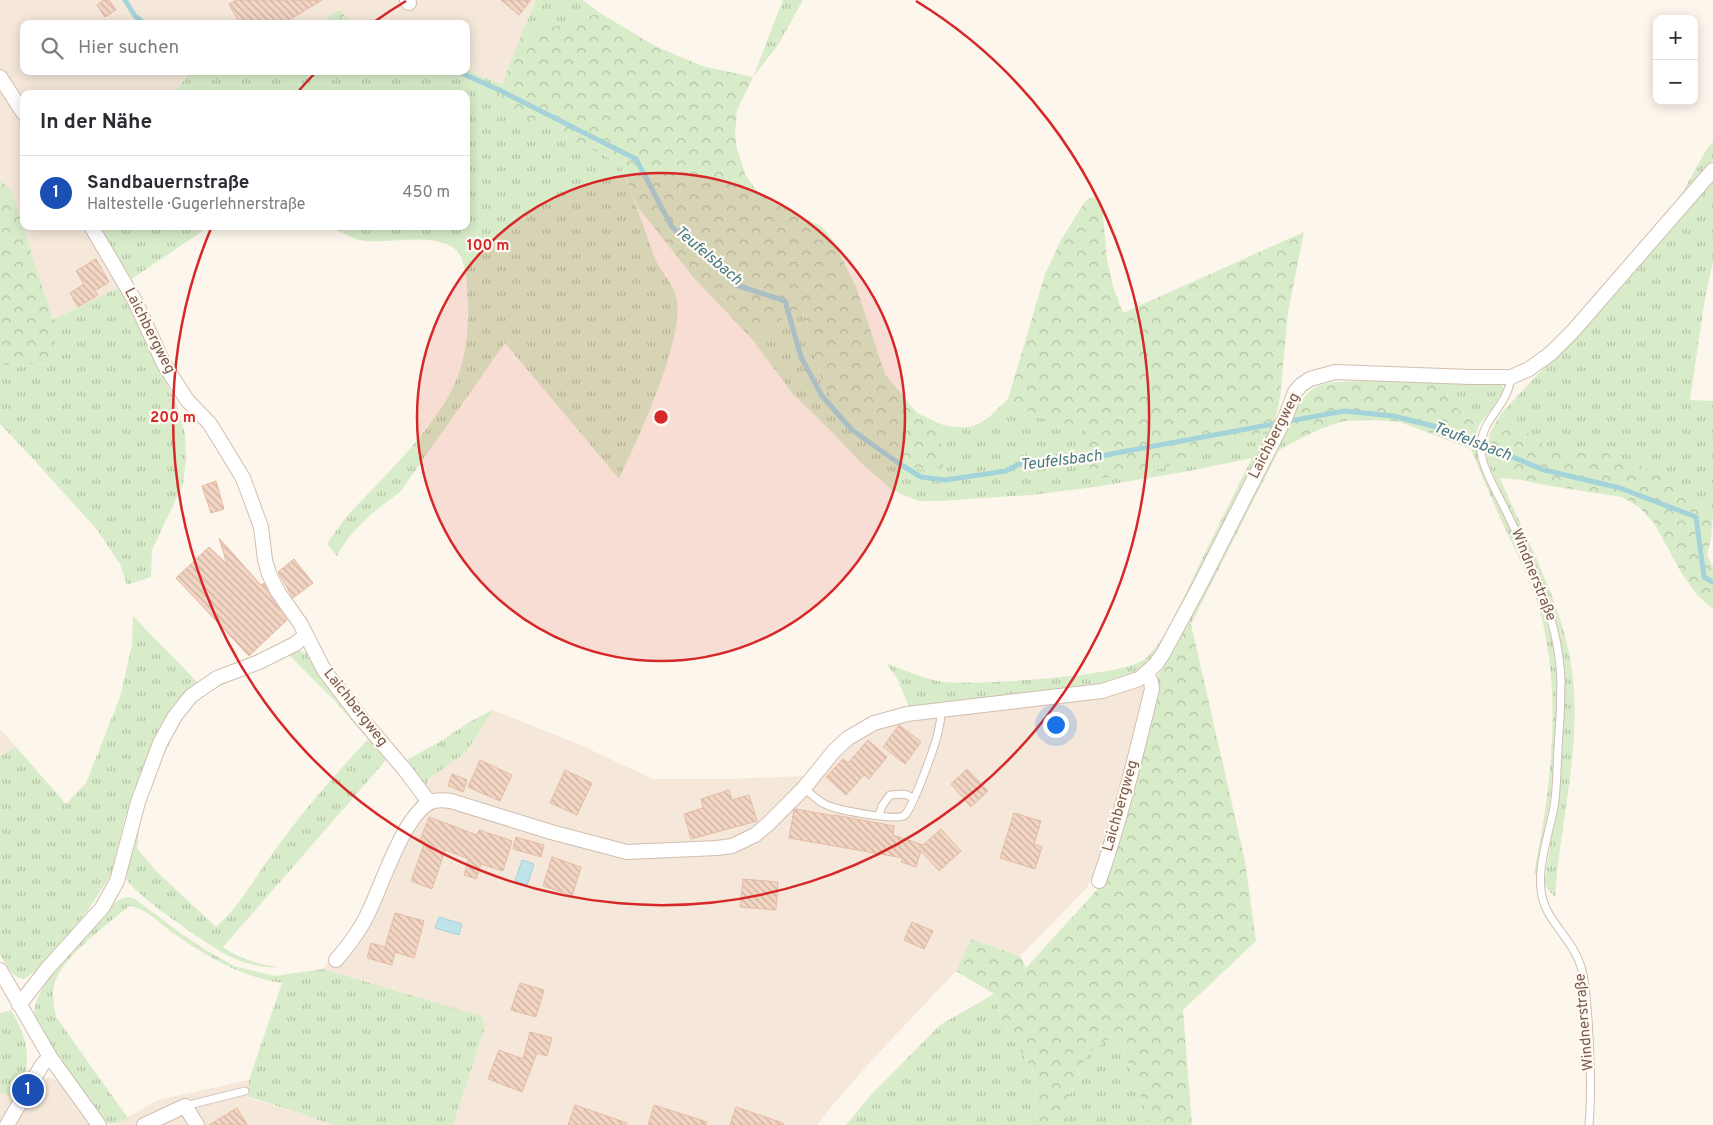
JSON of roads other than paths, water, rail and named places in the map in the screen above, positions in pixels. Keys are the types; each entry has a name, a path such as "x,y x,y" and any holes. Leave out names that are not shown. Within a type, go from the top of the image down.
{"street":[{"path":"0,77 20,108"},
{"path":"1511,377 1529,369 1550,354 1574,330 1713,170"},
{"name":"Laichbergweg","path":"94,230 135,301 164,364 187,400 210,424 243,478 261,527 265,560 269,574 278,592 300,623 324,670 429,802 451,801 622,852 636,853 717,848 742,842 767,826 804,788 834,751 860,730 891,717 1102,691 1131,682 1147,673 1156,664 1172,636 1286,416 1295,392 1310,379 1335,372 1511,377"},
{"path":"19,1005 47,969 102,908 117,882 138,802 160,743 175,716 191,696 217,678 259,662 295,644 306,635"},
{"name":"Laichbergweg","path":"1099,881 1127,791 1152,689 1147,673"},
{"path":"336,960 370,911 399,840 421,809 429,802"},
{"path":"0,970 50,1057 99,1125"},
{"path":"7,1125 42,1065 50,1057"},
{"path":"144,1125 185,1106 197,1125"}],"lane":[{"name":"Windnerstraße","path":"1511,377 1508,392 1481,436 1481,454 1535,574 1554,627 1559,655 1561,681 1558,763 1554,805 1543,860 1541,895 1551,919 1569,942 1578,960 1585,982 1590,1064 1591,1100 1589,1125"},
{"path":"804,788 821,802 830,806 879,816 900,818 905,815 914,798 937,736 941,710"},
{"path":"879,816 882,806 890,795 904,794 914,798"},
{"path":"185,1106 245,1091"}],"water":[{"path":"522,860 534,864 527,885 515,881"},
{"path":"439,917 462,924 459,935 435,928"}],"waterway":[{"name":"Teufelsbach","path":"125,0 135,16 140,20"},
{"name":"Teufelsbach","path":"466,75 636,159 672,227 736,285 785,301 801,357 822,396 852,430 921,477 945,480 1006,471 1019,464 1047,465 1056,461 1068,462 1344,411 1393,416 1445,429 1544,470 1620,488 1696,517 1704,577 1713,582"}],"place":[{"name":"Sandbauernstraße","path":"28,1090"}]}
